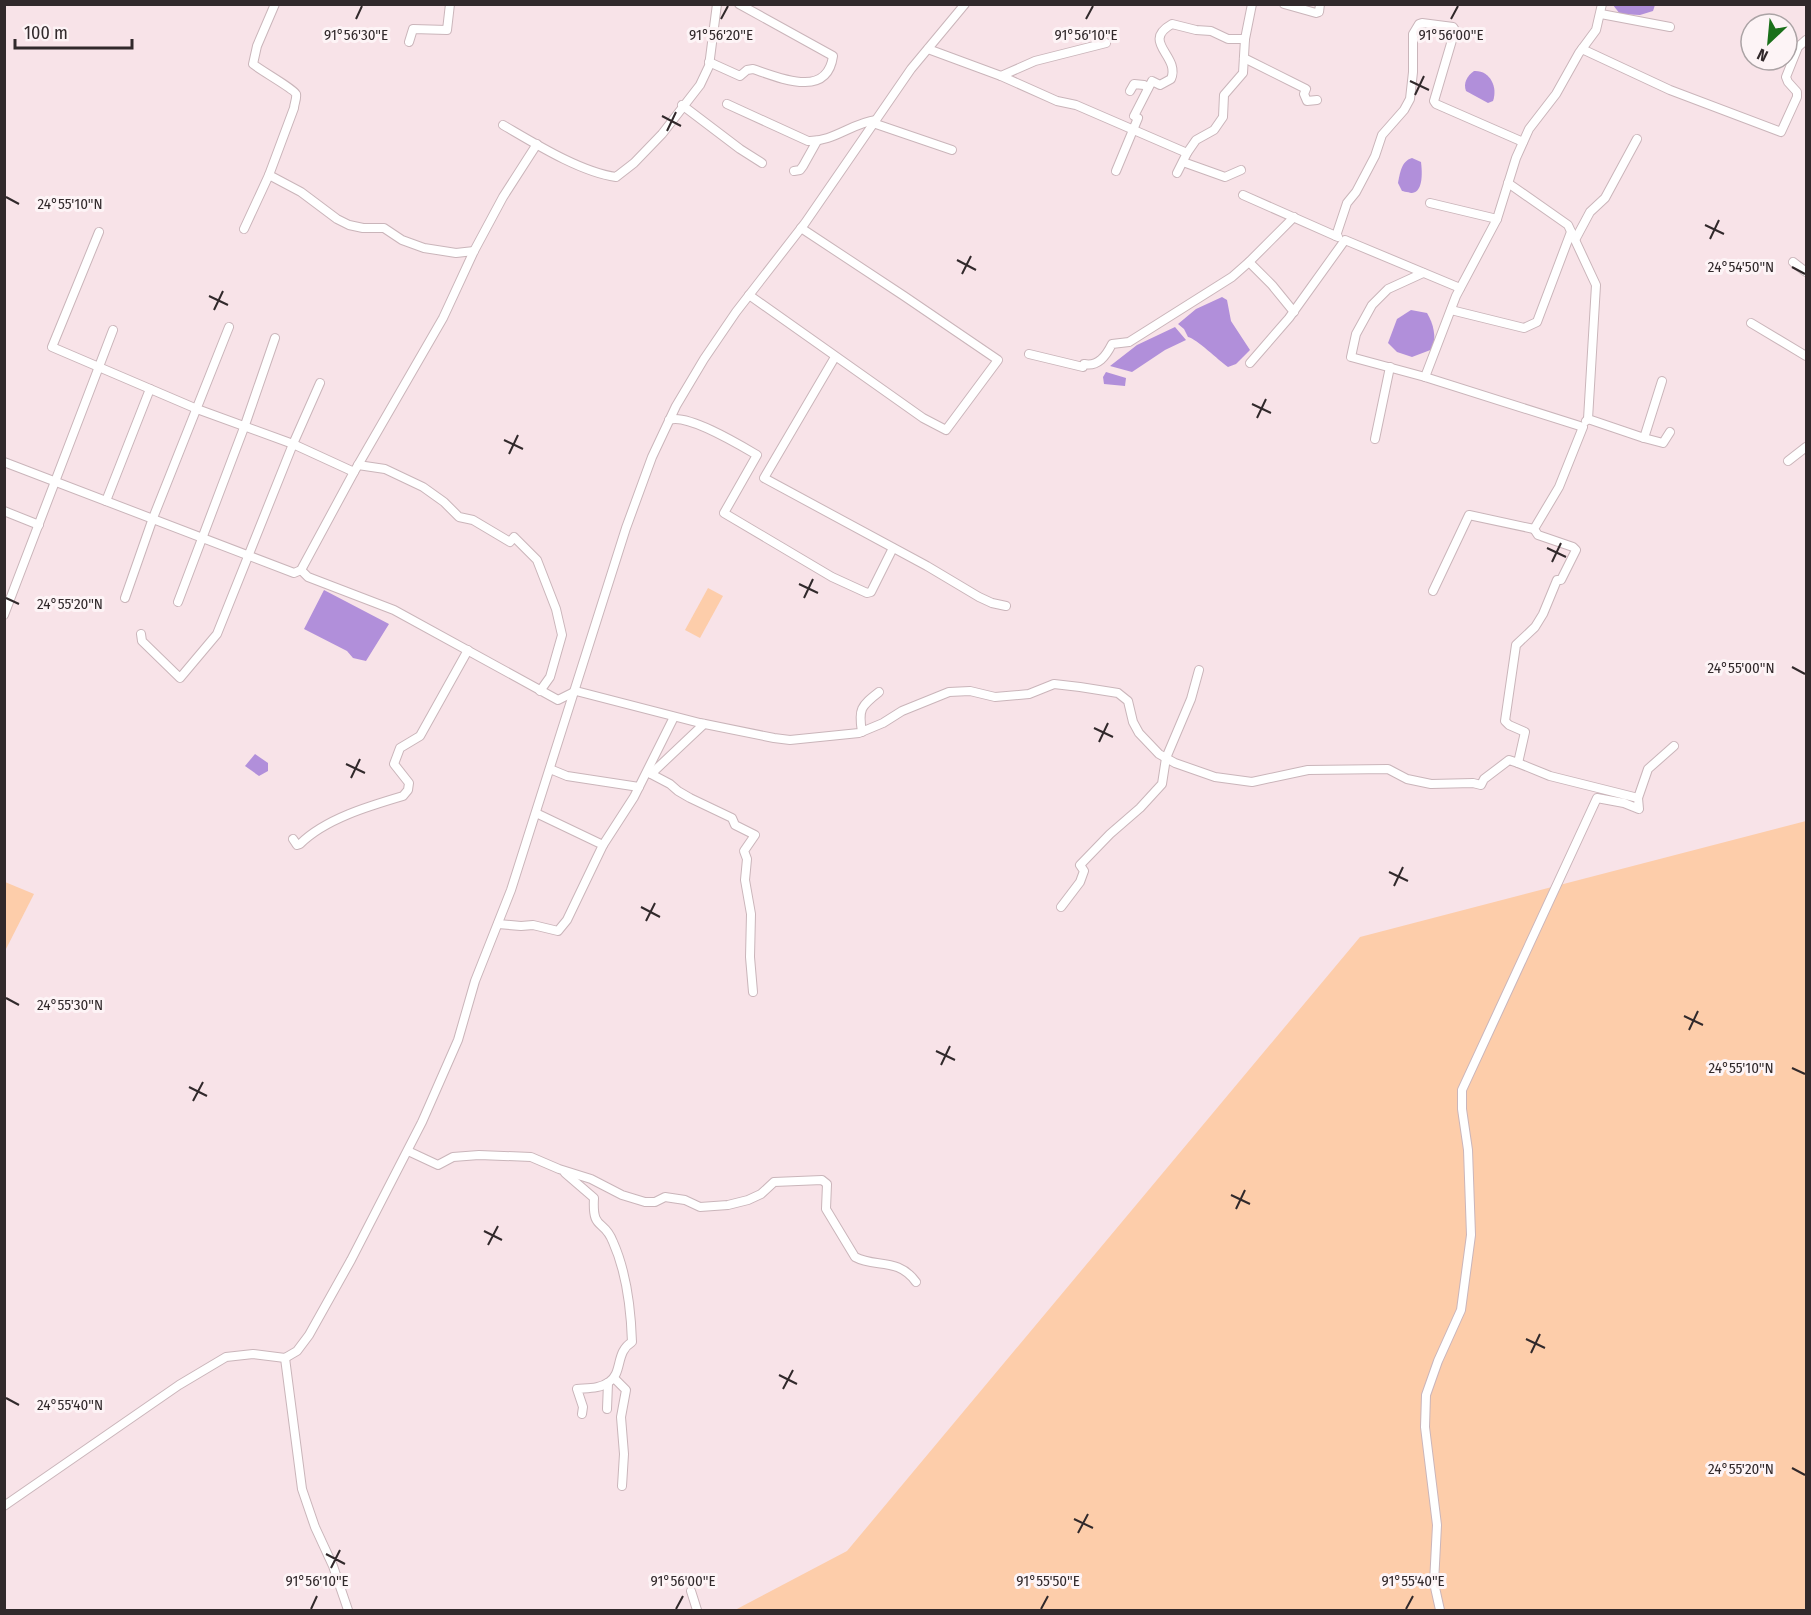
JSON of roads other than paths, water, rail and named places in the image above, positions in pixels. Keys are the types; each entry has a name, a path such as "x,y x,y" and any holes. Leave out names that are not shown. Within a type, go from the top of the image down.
{"street":[{"path":"244,230 269,175 294,108 296,95 291,87 269,77 253,64 257,46 276,4"},
{"path":"409,42 413,29 447,30 450,4"},
{"path":"503,125 600,175 616,177 634,163 662,134 682,105 700,85 709,62 717,4"},
{"path":"709,62 740,76 747,70 753,69 800,83 822,79 828,74 833,56 739,4"},
{"path":"4,1506 179,1385 226,1358 253,1354 285,1358 297,1351 309,1335 408,1151 458,1040 476,981 511,890 576,692 626,528 652,457 669,420 704,359 748,295 801,228 911,69 965,4"},
{"path":"1178,173 1196,140 1214,130 1223,117 1224,95 1243,73 1245,39 1252,4"},
{"path":"1284,4 1316,13 1320,4"},
{"path":"1425,377 1460,288 1497,219 1529,129 1556,94 1582,49 1596,30 1602,4"},
{"path":"1601,14 1670,27"},
{"path":"1116,171 1138,118 1134,116 1152,81 1160,85 1171,79 1174,72 1171,61 1159,39 1163,28 1170,24 1210,31 1228,39 1245,39"},
{"path":"1336,236 1347,203 1356,192 1375,156 1382,135 1404,110 1410,99 1413,34 1419,24 1453,27 1455,30 1434,101 1436,104 1523,142"},
{"path":"1582,49 1689,98 1781,132 1797,97 1797,92 1786,77 1798,47 1806,40"},
{"path":"1002,76 1021,66 1106,43"},
{"path":"928,49 1076,105 1187,153"},
{"path":"1244,58 1306,90 1304,94 1307,101 1317,100"},
{"path":"1130,91 1134,84 1149,88"},
{"path":"727,104 808,141 817,141 841,133 863,121 874,121 952,150"},
{"path":"682,105 762,163"},
{"path":"1451,310 1524,328 1537,322 1573,236 1590,212 1605,198 1637,139"},
{"path":"794,171 800,170 817,141"},
{"path":"4,462 294,573 301,570 443,318 474,251 503,197 537,144"},
{"path":"1183,162 1225,177 1241,170"},
{"path":"269,175 301,192 337,219 349,225 384,228 402,240 424,248 456,253 474,251"},
{"path":"1508,183 1568,225 1596,285 1585,423 1558,488 1534,529"},
{"path":"1243,195 1460,288"},
{"path":"1430,203 1497,219"},
{"path":"1029,354 1083,368 1084,364 1092,366 1098,363 1112,344 1129,342 1208,293 1249,262 1294,217"},
{"path":"748,295 923,418 946,430 998,360 801,228"},
{"path":"99,232 52,347 197,409 356,469 385,469 423,487 444,502 459,517 473,520 510,542 514,537 537,560 556,609 562,635 550,677 540,692"},
{"path":"1250,363 1294,312 1345,240"},
{"path":"1249,262 1294,312"},
{"path":"1793,262 1806,272"},
{"path":"1423,273 1406,283 1396,284 1372,305 1354,340 1351,357 1663,444 1670,432"},
{"path":"1750,323 1806,356"},
{"path":"125,598 153,518 229,327"},
{"path":"4,615 113,330"},
{"path":"178,602 275,338"},
{"path":"835,357 764,478 927,566 979,597 1006,606"},
{"path":"1375,439 1389,367"},
{"path":"1644,438 1662,381"},
{"path":"141,634 142,641 180,678 217,634 293,444 320,383"},
{"path":"106,501 150,389"},
{"path":"669,420 675,418 697,424 757,455 724,513 832,577 867,593 872,592 892,548"},
{"path":"1788,461 1806,447"},
{"path":"4,511 39,525"},
{"path":"1433,591 1469,515 1534,529 1538,535 1576,550 1561,580 1557,580 1535,627 1516,645 1504,721 1526,732 1518,763"},
{"path":"301,570 308,577 394,610 558,700 576,692 704,724 774,738 790,740 862,732 902,711 949,692 980,693 995,697 1010,696 1029,694 1054,684 1118,693 1128,701 1133,722 1146,742 1166,758 1215,777 1252,782 1308,770 1362,768 1388,769 1407,779 1431,784 1473,783 1481,785 1484,779 1509,760 1550,776 1638,798"},
{"path":"293,839 297,845 300,844 312,832 324,825 403,796 409,783 393,764 400,748 420,736 468,650"},
{"path":"1061,907 1080,882 1084,871 1080,865 1162,784 1166,758 1191,699 1198,670"},
{"path":"862,732 860,713 862,706 879,692"},
{"path":"498,924 533,925 558,931 567,921 603,845 648,774 674,717"},
{"path":"648,774 704,724"},
{"path":"1440,1611 1434,1583 1437,1525 1425,1427 1426,1395 1461,1310 1471,1234 1468,1150 1462,1109 1462,1090 1597,798 1639,809 1638,798 1648,769 1674,746"},
{"path":"550,769 567,776 639,787"},
{"path":"648,774 732,818 735,825 755,835 744,851 747,859 745,880 751,914 750,957 753,992"},
{"path":"536,813 603,845"},
{"path":"408,1151 434,1165 453,1157 531,1157 645,1202 655,1202 665,1197 685,1200 700,1206 728,1205 748,1200 761,1194 774,1182 822,1180 827,1184 826,1209 855,1257 862,1261 875,1261 896,1266 912,1275 916,1281"},
{"path":"559,1169 594,1198"},
{"path":"605,1188 597,1191 593,1214 596,1222 609,1235 617,1253 625,1281 632,1342 622,1350 611,1381 607,1409"},
{"path":"285,1358 302,1489 315,1527 333,1566 348,1611"},
{"path":"582,1414 583,1407 577,1389 599,1387 611,1381"},
{"path":"611,1381 626,1390 621,1417 625,1465 622,1486"},
{"path":"691,1591 697,1611"}]}
